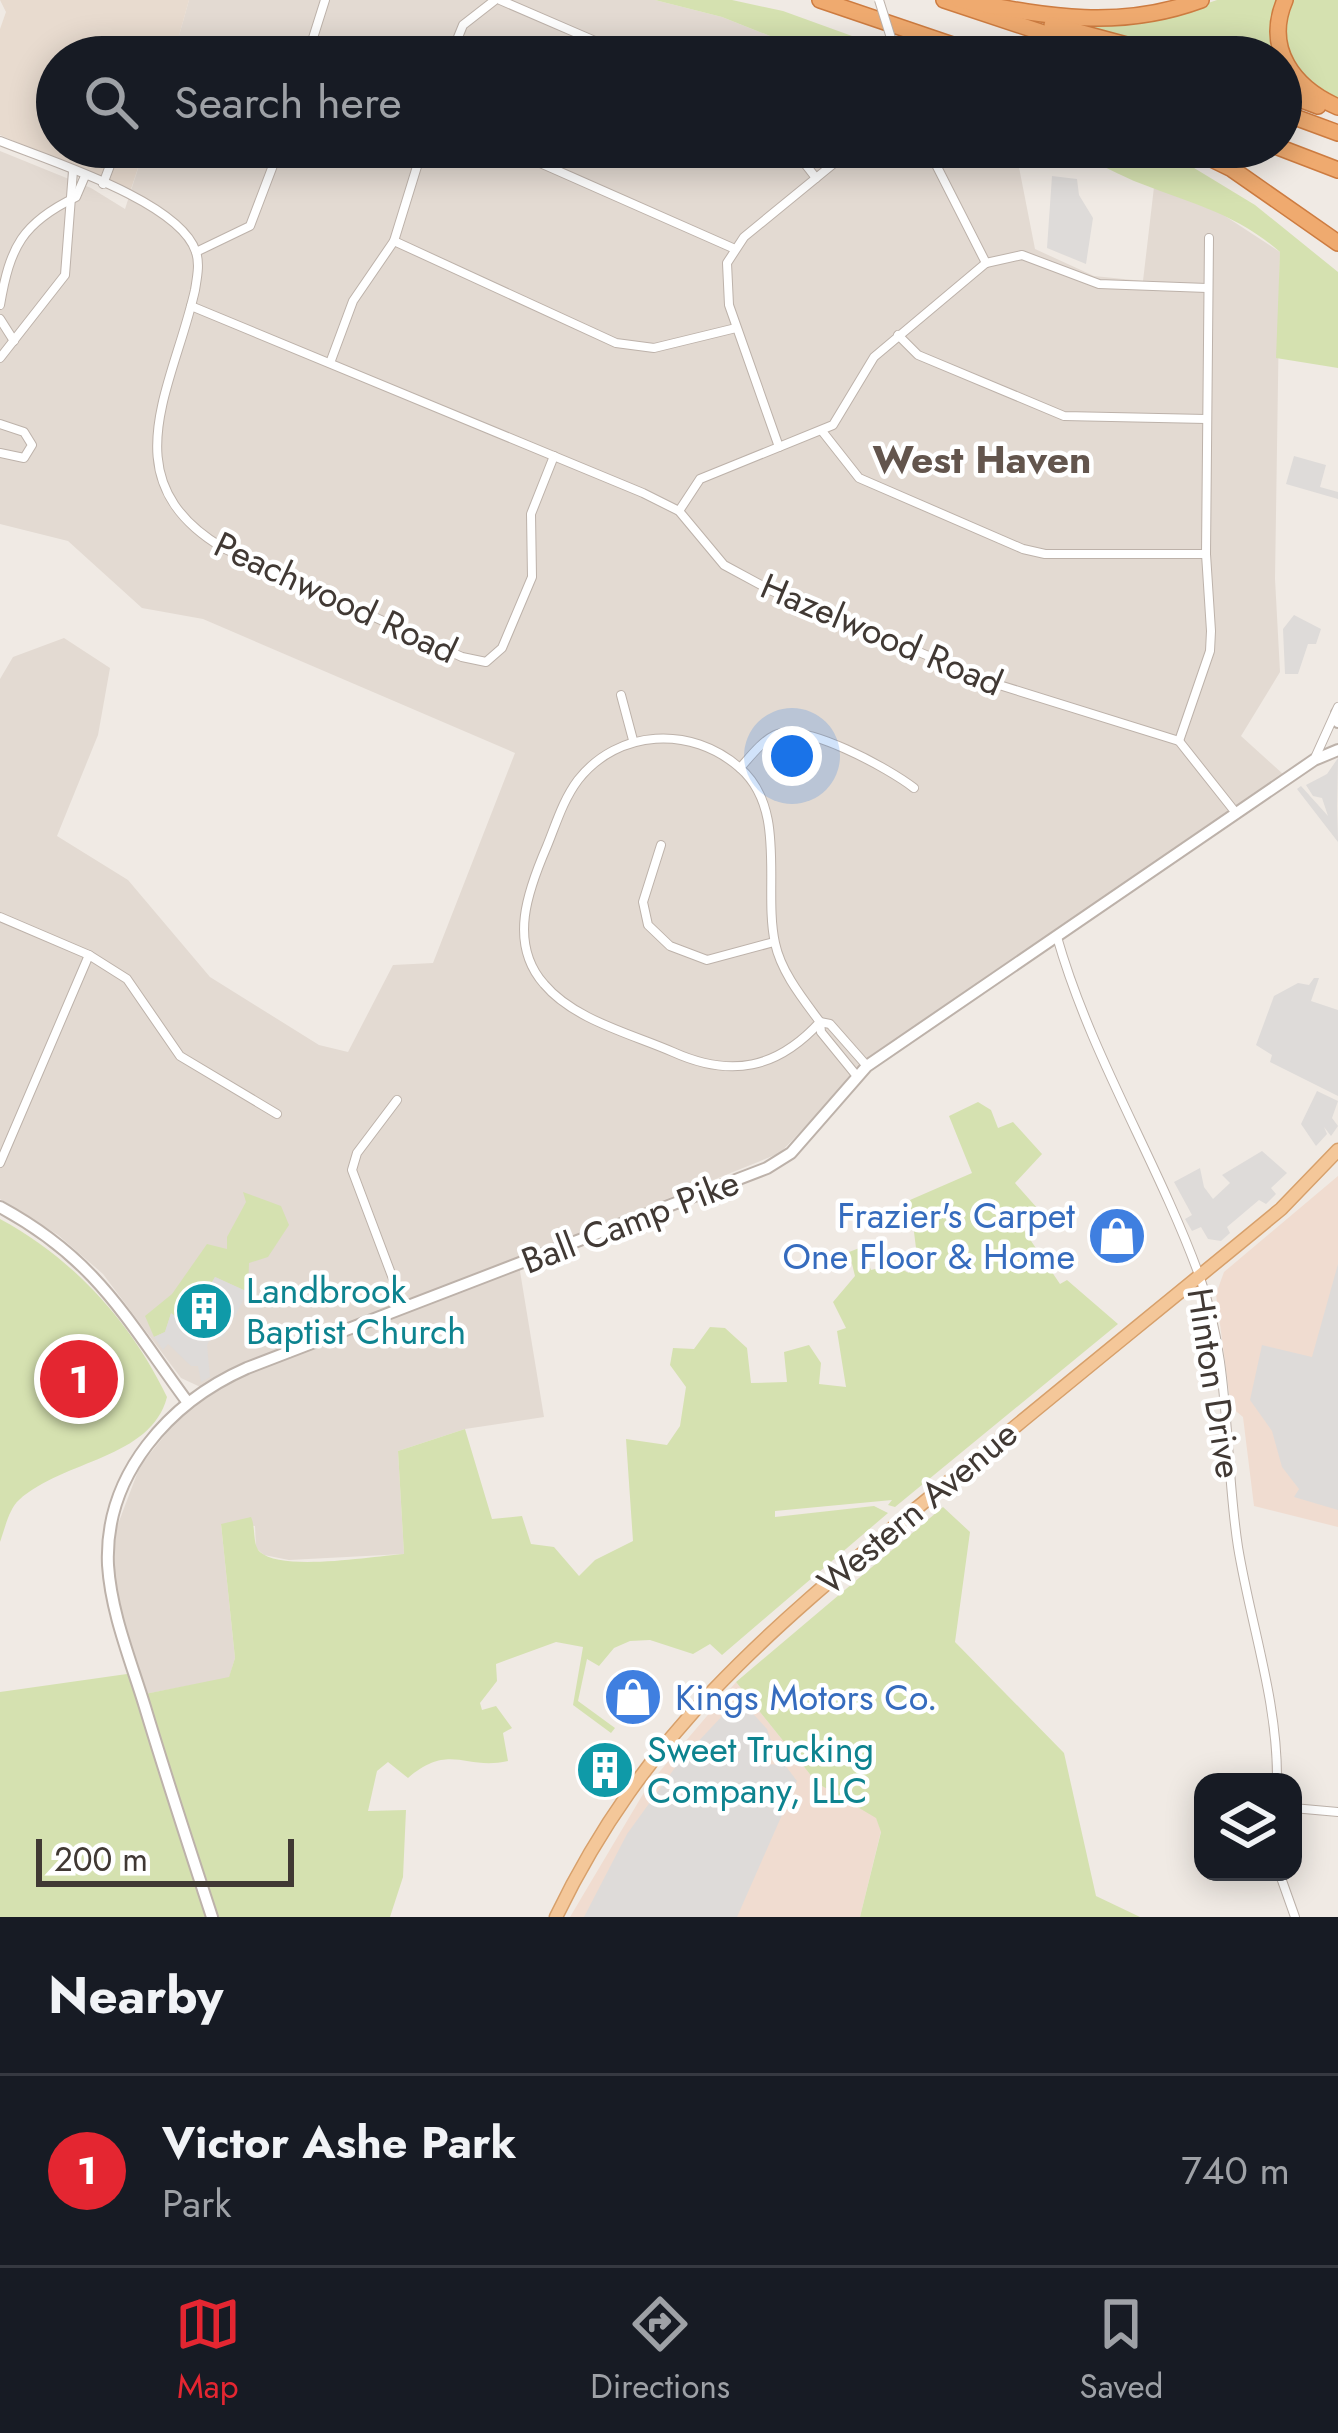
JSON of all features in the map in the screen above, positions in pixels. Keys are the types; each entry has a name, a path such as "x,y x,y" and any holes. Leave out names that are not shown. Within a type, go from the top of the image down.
{"highway":[{"path":"820,0 925,36"},
{"path":"944,0 1053,36"},
{"path":"960,0 1098,36"},
{"path":"1017,13 1110,20 1201,0"},
{"path":"1279,36 1286,0"},
{"path":"1302,84 1338,110"},
{"path":"1302,99 1338,110"},
{"path":"1302,120 1338,133"},
{"path":"1302,156 1338,170"},
{"path":"1230,168 1338,243"}],"main road":[{"name":"Western Avenue","path":"556,1917 595,1843 644,1769 756,1643 1303,1190 1338,1150"}],"street":[{"path":"314,36 325,0"},
{"path":"459,36 463,25 498,0 583,36"},
{"path":"879,0 890,36"},
{"path":"0,141 36,156"},
{"path":"66,168 169,218 196,252 191,306"},
{"path":"103,184 109,168"},
{"path":"196,252 250,226 272,168"},
{"path":"330,363 353,301 394,241 416,168"},
{"path":"552,168 735,249"},
{"path":"808,168 816,178"},
{"path":"779,447 725,292 735,249 831,168"},
{"path":"938,168 986,263"},
{"path":"0,358 65,275 73,171"},
{"path":"0,304 13,247 50,208 70,200 85,176"},
{"path":"1209,238 1206,554 1210,651 1179,741 1238,817"},
{"path":"394,241 616,343 654,348 736,328"},
{"path":"679,511 700,479 833,425 874,357 986,263 1022,255 1099,284 1207,288"},
{"name":"Hazelwood Road","path":"191,306 679,511 724,565 772,591 996,684 1179,741"},
{"name":"Peachwood Road","path":"191,306 154,453 165,487 205,537 462,657 486,662 502,648 532,577 530,514 554,456"},
{"path":"0,319 14,341"},
{"path":"898,334 918,355 1064,416 1206,419"},
{"path":"0,424 24,432 32,445 24,458 0,453"},
{"path":"822,431 859,478 1023,549 1045,554 1206,554"},
{"path":"621,695 634,740"},
{"path":"1337,710 1338,722"},
{"name":"Ball Camp Pike","path":"212,1917 120,1629 108,1562 112,1520 128,1477 156,1433 186,1400 247,1368 766,1168 791,1153 867,1066 1238,817 1314,760 1337,710"},
{"path":"740,768 776,734 795,732 893,772 914,788"},
{"path":"856,1075 821,1033 820,1022 783,966 775,942 766,810 740,768 694,742 634,740 586,771 562,810 525,905 524,937 536,973 574,1008 694,1062 725,1069 769,1062 820,1022 830,1024 867,1066"},
{"path":"1314,760 1338,750"},
{"path":"662,845 644,902 648,925 670,946 707,960 775,942"},
{"path":"0,917 89,956 127,979 180,1056 278,1114"},
{"name":"Hinton Drive","path":"1058,937 1089,1035 1199,1276 1218,1350 1236,1532 1265,1664 1276,1773"},
{"path":"0,1162 89,956"},
{"path":"397,1100 357,1153 352,1170 404,1308"},
{"path":"0,1207 58,1244 94,1275 134,1321 186,1400"},
{"path":"1302,1809 1338,1811"},
{"path":"1282,1881 1295,1917"}],"shaded area":[{"path":"0,0 189,0 179,36 36,36 36,151 0,135 0,29 6,12"},
{"path":"189,0 655,0 722,17 770,36 179,36"},
{"path":"0,151 91,188 125,209 138,168 1019,168 1035,249 1094,276 1143,281 1154,187 1202,201 1280,252 1275,579 1280,672 1241,736 1284,775 1222,824 874,1055 780,1153 518,1259 544,1417 465,1429 398,1451 404,1554 289,1560 264,1555 256,1548 255,1526 221,1524 235,1658 229,1678 145,1694 114,1584 115,1532 140,1466 186,1409 209,1391 181,1378 103,1274 58,1235 0,1199 0,679 13,657 64,638 110,668 98,735 57,836 128,880 210,977 319,1045 348,1052 393,965 433,963 515,753 203,619 142,608 68,541 0,524"},
{"path":"75,168 138,168 130,192"},
{"path":"1052,176 1077,179 1079,195 1093,218 1086,264 1047,248"},
{"path":"1294,456 1326,465 1320,487 1338,492 1338,499 1286,484"},
{"path":"1294,615 1321,629 1316,644 1308,644 1298,674 1285,674 1283,629"},
{"path":"1338,758 1338,842 1297,789 1301,786 1328,816 1322,798 1313,796 1306,785 1327,774"},
{"path":"1319,978 1311,1001 1338,1010 1338,1096 1270,1062 1272,1055 1256,1045 1274,996 1298,983 1309,985"},
{"path":"1317,1091 1338,1101 1332,1118 1338,1126 1331,1136 1324,1127 1327,1134 1316,1146 1301,1124"},
{"path":"1262,1151 1287,1173 1271,1188 1276,1194 1266,1204 1259,1200 1227,1227 1230,1233 1221,1241 1208,1239 1201,1227 1192,1231 1185,1219 1192,1215 1174,1182 1200,1168 1204,1187 1213,1199 1230,1183 1222,1175"},
{"path":"1338,1176 1338,1527 1254,1506 1243,1417 1231,1407 1216,1294 1224,1272"},
{"path":"1338,1264 1338,1510 1294,1497 1299,1489 1282,1467 1272,1431 1250,1400 1262,1345 1312,1357"},
{"path":"215,1277 248,1292 223,1337 212,1337 207,1345 210,1377 201,1382 198,1366 191,1366 168,1344 163,1350 154,1337 165,1332 171,1313 196,1331 213,1321 226,1301 209,1287"},
{"path":"736,1682 817,1783 876,1817 881,1831 860,1917 570,1917 649,1784"},
{"path":"739,1698 767,1729 775,1753 767,1764 785,1765 797,1781 737,1917 584,1917 627,1834 690,1747 715,1766 694,1746"}],"green space":[{"path":"655,0 732,0 783,11 852,36 770,36 722,17"},
{"path":"1217,0 1280,0 1278,36 1121,36 1081,25 1176,14"},
{"path":"1293,0 1338,0 1338,102 1302,73 1302,36 1286,36"},
{"path":"1108,168 1194,168 1255,205 1338,272 1338,368 1276,358 1280,252 1228,218"},
{"path":"978,1102 991,1110 998,1128 1013,1122 1042,1154 1015,1183 1038,1209 1021,1226 1060,1284 1067,1280 1118,1324 895,1507 888,1505 892,1500 775,1511 775,1517 874,1506 888,1513 722,1655 710,1644 693,1654 650,1640 614,1648 599,1666 587,1659 578,1701 615,1728 611,1733 573,1705 583,1647 556,1642 496,1664 497,1681 480,1703 482,1710 496,1706 512,1728 503,1733 508,1761 447,1759 408,1778 388,1762 377,1771 368,1811 406,1810 403,1877 390,1917 216,1917 145,1694 229,1677 235,1658 221,1524 251,1517 260,1552 288,1561 404,1554 398,1451 465,1429 492,1519 522,1516 531,1544 554,1547 579,1576 595,1560 633,1541 626,1439 667,1445 680,1426 686,1387 670,1365 673,1348 694,1349 710,1327 725,1328 747,1348 751,1383 787,1382 784,1352 809,1345 821,1363 819,1384 846,1387 837,1331 846,1328 833,1302 855,1276 849,1252 862,1247 871,1270 893,1265 909,1273 917,1256 910,1200 972,1173 949,1116"},
{"path":"243,1192 281,1206 289,1225 268,1257 249,1263 248,1292 215,1277 210,1287 216,1289 204,1294 188,1320 192,1326 171,1314 165,1332 154,1337 145,1316 172,1294 207,1244 227,1249 227,1237 246,1202"},
{"path":"0,1219 52,1253 97,1294 136,1343 167,1397 158,1418 143,1434 19,1500 0,1542"},
{"path":"943,1507 970,1532 955,1642 1064,1753 1096,1896 1140,1917 860,1917 881,1832 876,1818 817,1783 736,1682"},
{"path":"134,1673 206,1917 0,1917 0,1692"}],"place":[{"name":"Frazier's Carpet One Floor & Home","path":"1117,1236"},
{"name":"Landbrook Baptist Church","path":"204,1311"},
{"name":"Victor Ashe Park","path":"79,1379"},
{"name":"Kings Motors Co.","path":"633,1697"},
{"name":"Sweet Trucking Company, LLC","path":"605,1770"}],"district":[{"name":"West Haven","path":"982,459"}]}
